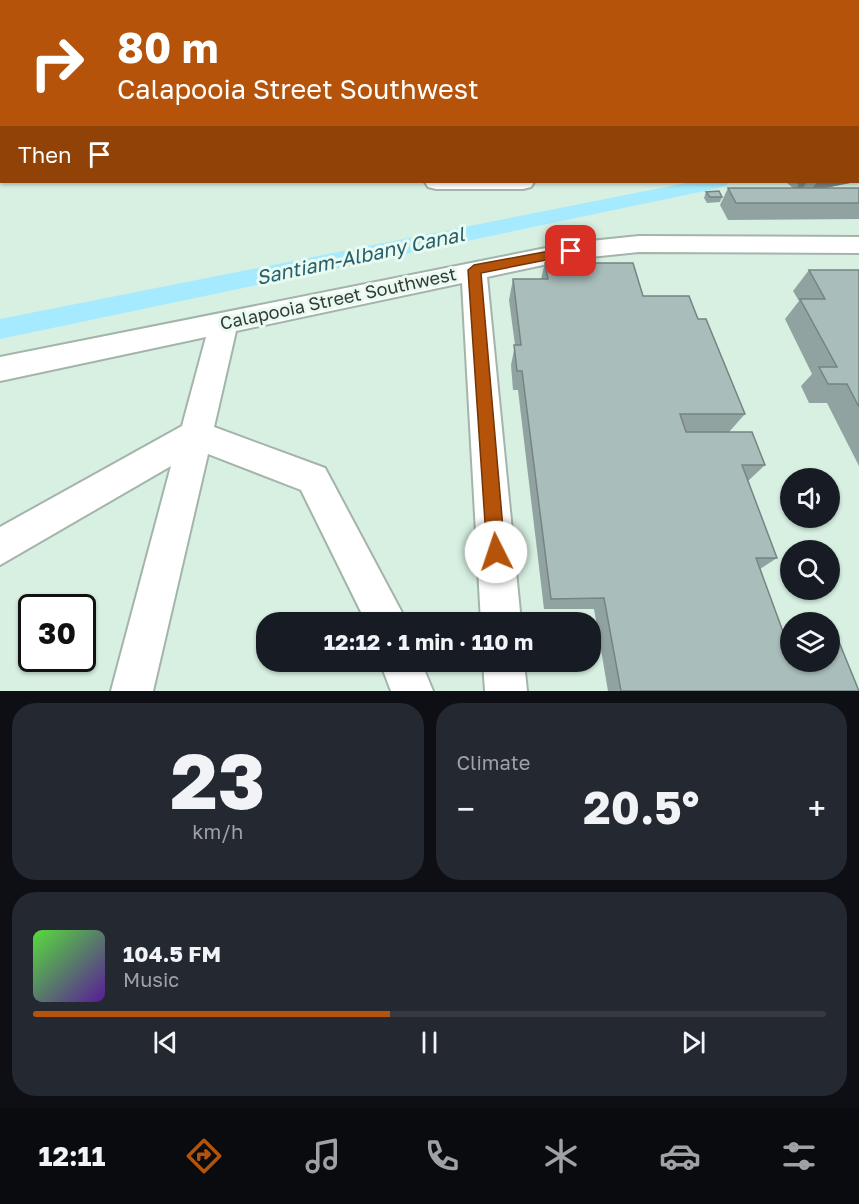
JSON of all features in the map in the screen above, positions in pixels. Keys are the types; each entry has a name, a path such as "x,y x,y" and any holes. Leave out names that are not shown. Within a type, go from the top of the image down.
{"street":[{"path":"477,183 520,183"},
{"name":"Calapooia Street Southwest","path":"0,369 571,251 639,244 859,245"},
{"path":"474,270 500,612"},
{"path":"132,691 224,322"},
{"path":"0,548 196,435"},
{"path":"196,435 313,479 382,612"},
{"path":"405,672 412,691"},
{"path":"505,672 506,691"}],"shaded area":[{"path":"0,183 859,183 859,691 0,691"}],"building":[{"path":"728,188 859,188 859,203 736,203"},
{"path":"719,191 722,197 710,197 706,192"},
{"path":"545,263 633,263 643,296 689,296 698,319 706,319 745,414 680,414 686,432 752,432 765,465 742,465 777,558 756,558 780,623 780,672 840,672 840,644 859,691 621,691 604,598 551,599 522,371 517,371 514,345 521,345 513,279 548,279"},
{"path":"809,270 859,270 859,407 847,384 828,384 819,367 837,367 800,299 825,299"}],"waterway":[{"name":"Santiam-Albany Canal","path":"0,329 714,183"}],"route":[{"path":"496,552 474,270 571,251"}]}
